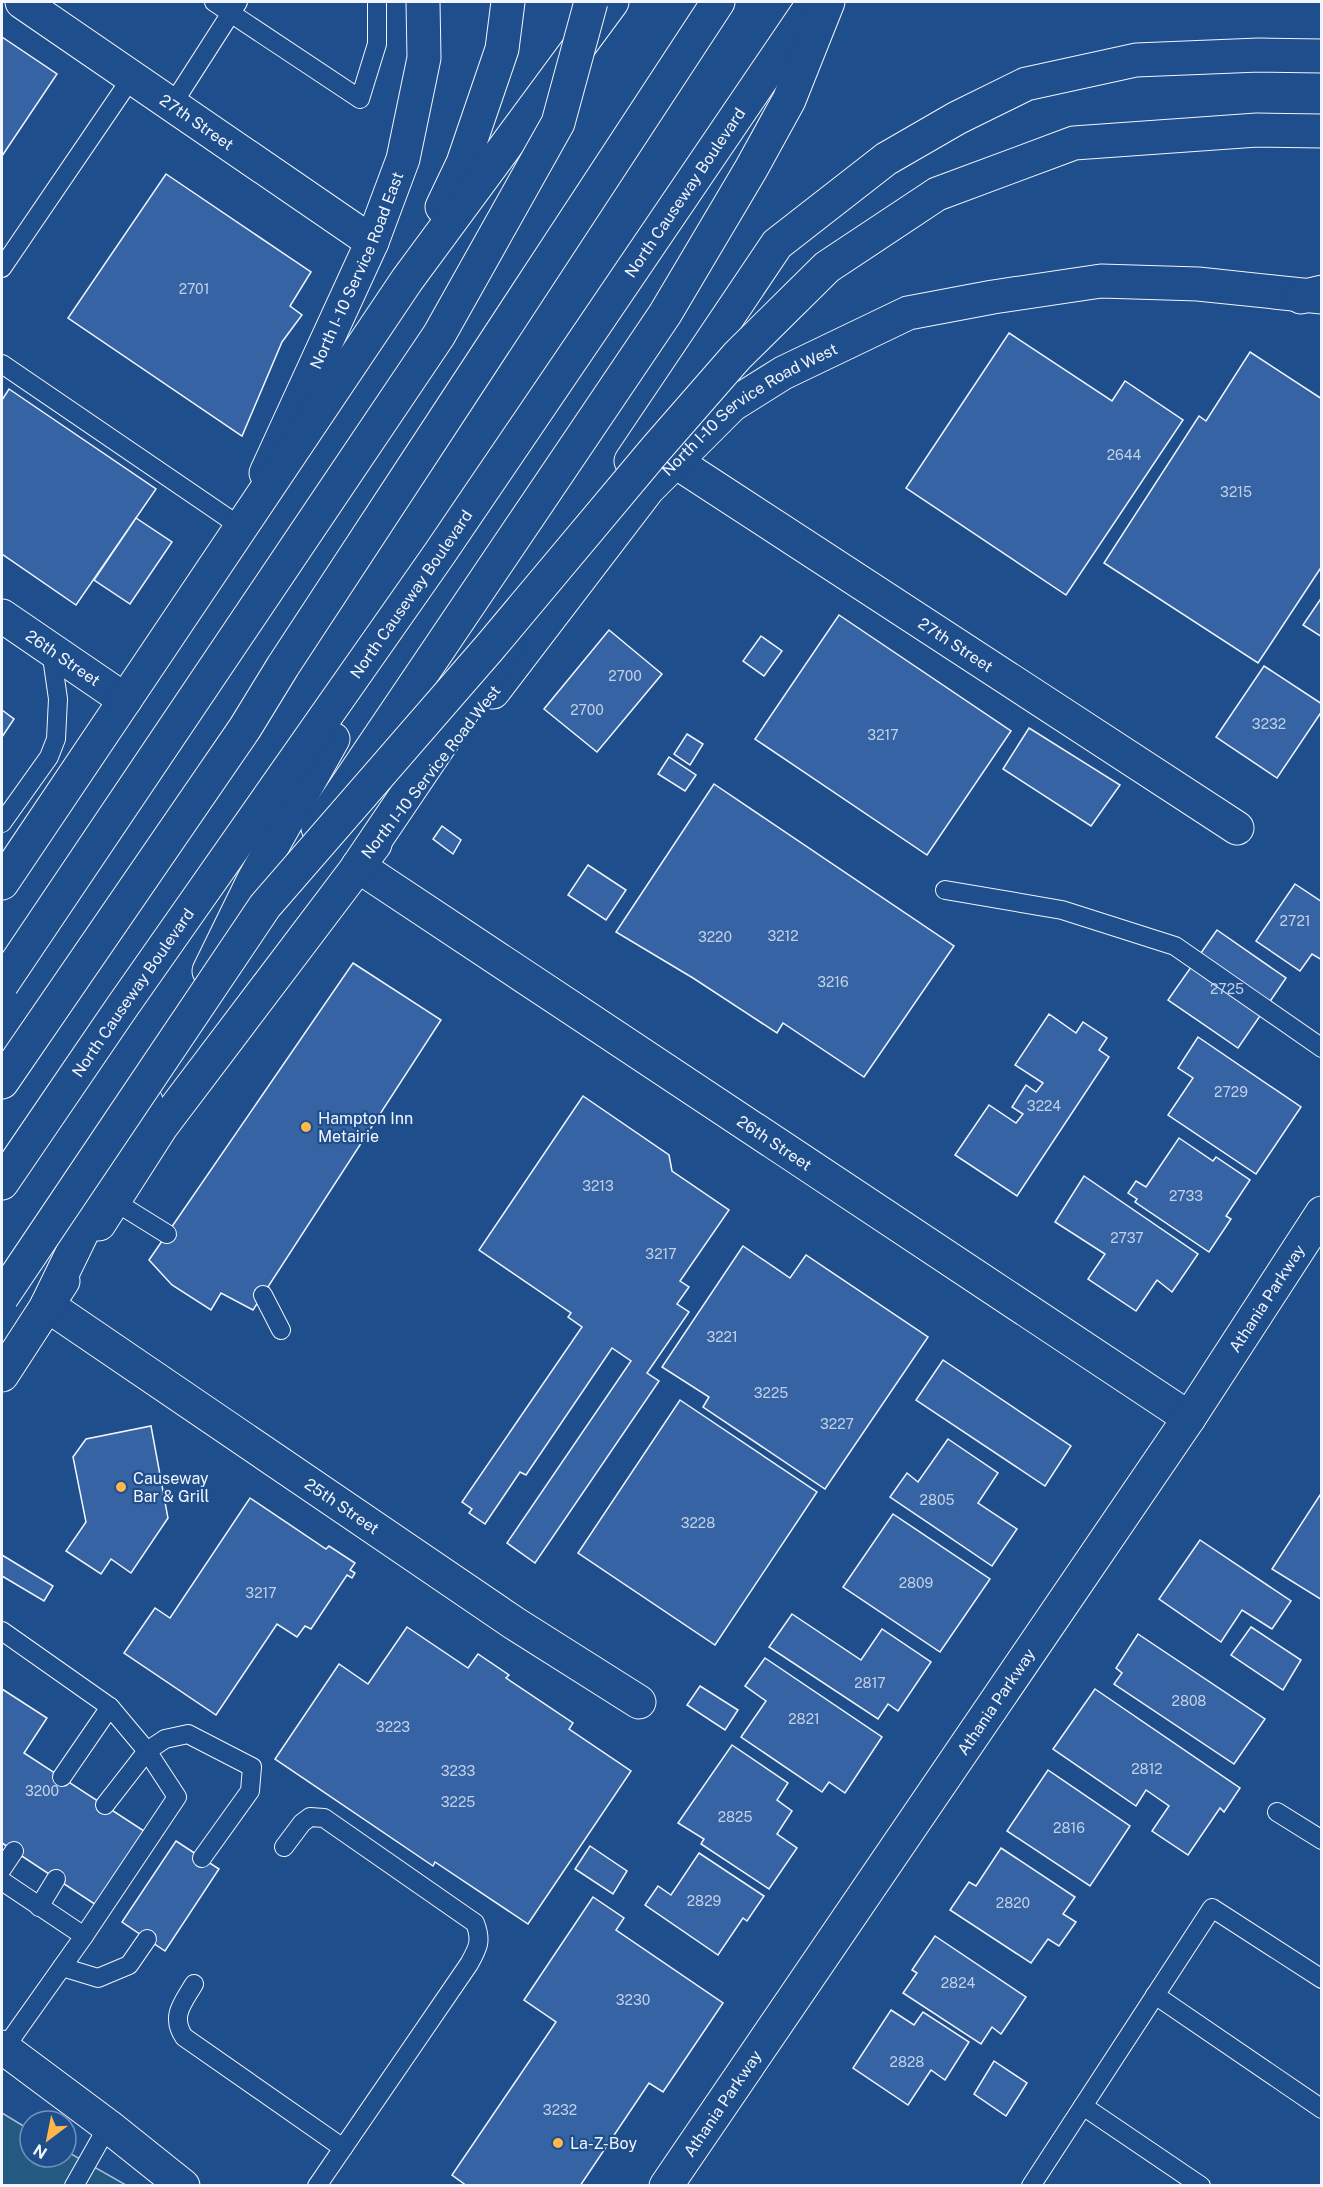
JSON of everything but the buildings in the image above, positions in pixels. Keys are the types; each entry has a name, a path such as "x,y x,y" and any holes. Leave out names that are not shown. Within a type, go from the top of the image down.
{"main road":[{"name":"27th Street","path":"22,2 372,242"},
{"name":"North I- 10 Service Road East","path":"242,527 372,242 403,159 424,58 423,2"},
{"path":"408,280 463,163 502,49 507,2"},
{"path":"2,984 439,335 558,123 591,2"},
{"path":"2,883 408,280 612,2"},
{"path":"2,1082 245,728 296,646 718,2"},
{"name":"North Causeway Boulevard","path":"10,1171 440,553 814,2"},
{"path":"2,1297 665,314 789,100 828,2"},
{"path":"2,1375 161,1127 358,866 777,244 886,159 957,118 1026,84 1136,60 1322,56"},
{"path":"265,906 482,656 737,356 827,267 937,195 1074,143 1257,130 1322,131"},
{"name":"North I-10 Service Road West","path":"358,866 648,489 732,405 783,373 908,313 993,297 1101,281 1198,284 1314,295"},
{"name":"27th Street","path":"676,462 1237,828"},
{"path":"47,1305 254,879 440,553"},
{"name":"26th Street","path":"2,616 125,700"},
{"name":"26th Street","path":"358,866 1189,1418"},
{"name":"Athania Parkway","path":"666,2186 1189,1418 1322,1213"},
{"name":"25th Street","path":"47,1305 514,1623 639,1702"},
{"path":"3,2048 108,2126 183,2186"}],"lane":[{"path":"214,2 235,7 360,99 377,44 377,2"},
{"path":"172,105 235,7"},
{"path":"2,268 132,77"},
{"path":"2,364 242,527"},
{"path":"2,823 49,757 56,739 58,699 51,650"},
{"path":"945,890 1062,910 1175,946 1322,1048"},
{"path":"114,1201 167,1234"},
{"path":"263,1295 281,1329"},
{"path":"2,1631 110,1707 147,1751 177,1797 84,1936 3,2048"},
{"path":"62,1778 110,1707"},
{"path":"105,1805 147,1751 165,1739 188,1734 252,1767 249,1791 202,1858"},
{"path":"1277,1812 1322,1840"},
{"path":"284,1847 302,1823 310,1817 324,1818 475,1923 479,1933 479,1946 469,1965 317,2186"},
{"path":"2,1869 14,1851"},
{"path":"39,1906 56,1879"},
{"path":"2,1881 84,1936"},
{"path":"1031,2186 1212,1908 1322,1979"},
{"path":"62,1967 98,1978 129,1965 147,1939"},
{"path":"194,1984 179,2010 176,2022 184,2037 343,2148"},
{"path":"1155,1995 1322,2109"},
{"path":"1083,2106 1201,2186"},
{"path":"74,2186 108,2126"}],"shaded area":[{"path":"2,2113 18,2123 18,2169 78,2169 78,2158 126,2185 2,2185"}],"place":[{"name":"Hampton Inn Metairie","path":"306,1127"},
{"name":"Causeway Bar & Grill","path":"121,1487"},
{"name":"La-Z-Boy","path":"558,2143"}]}
